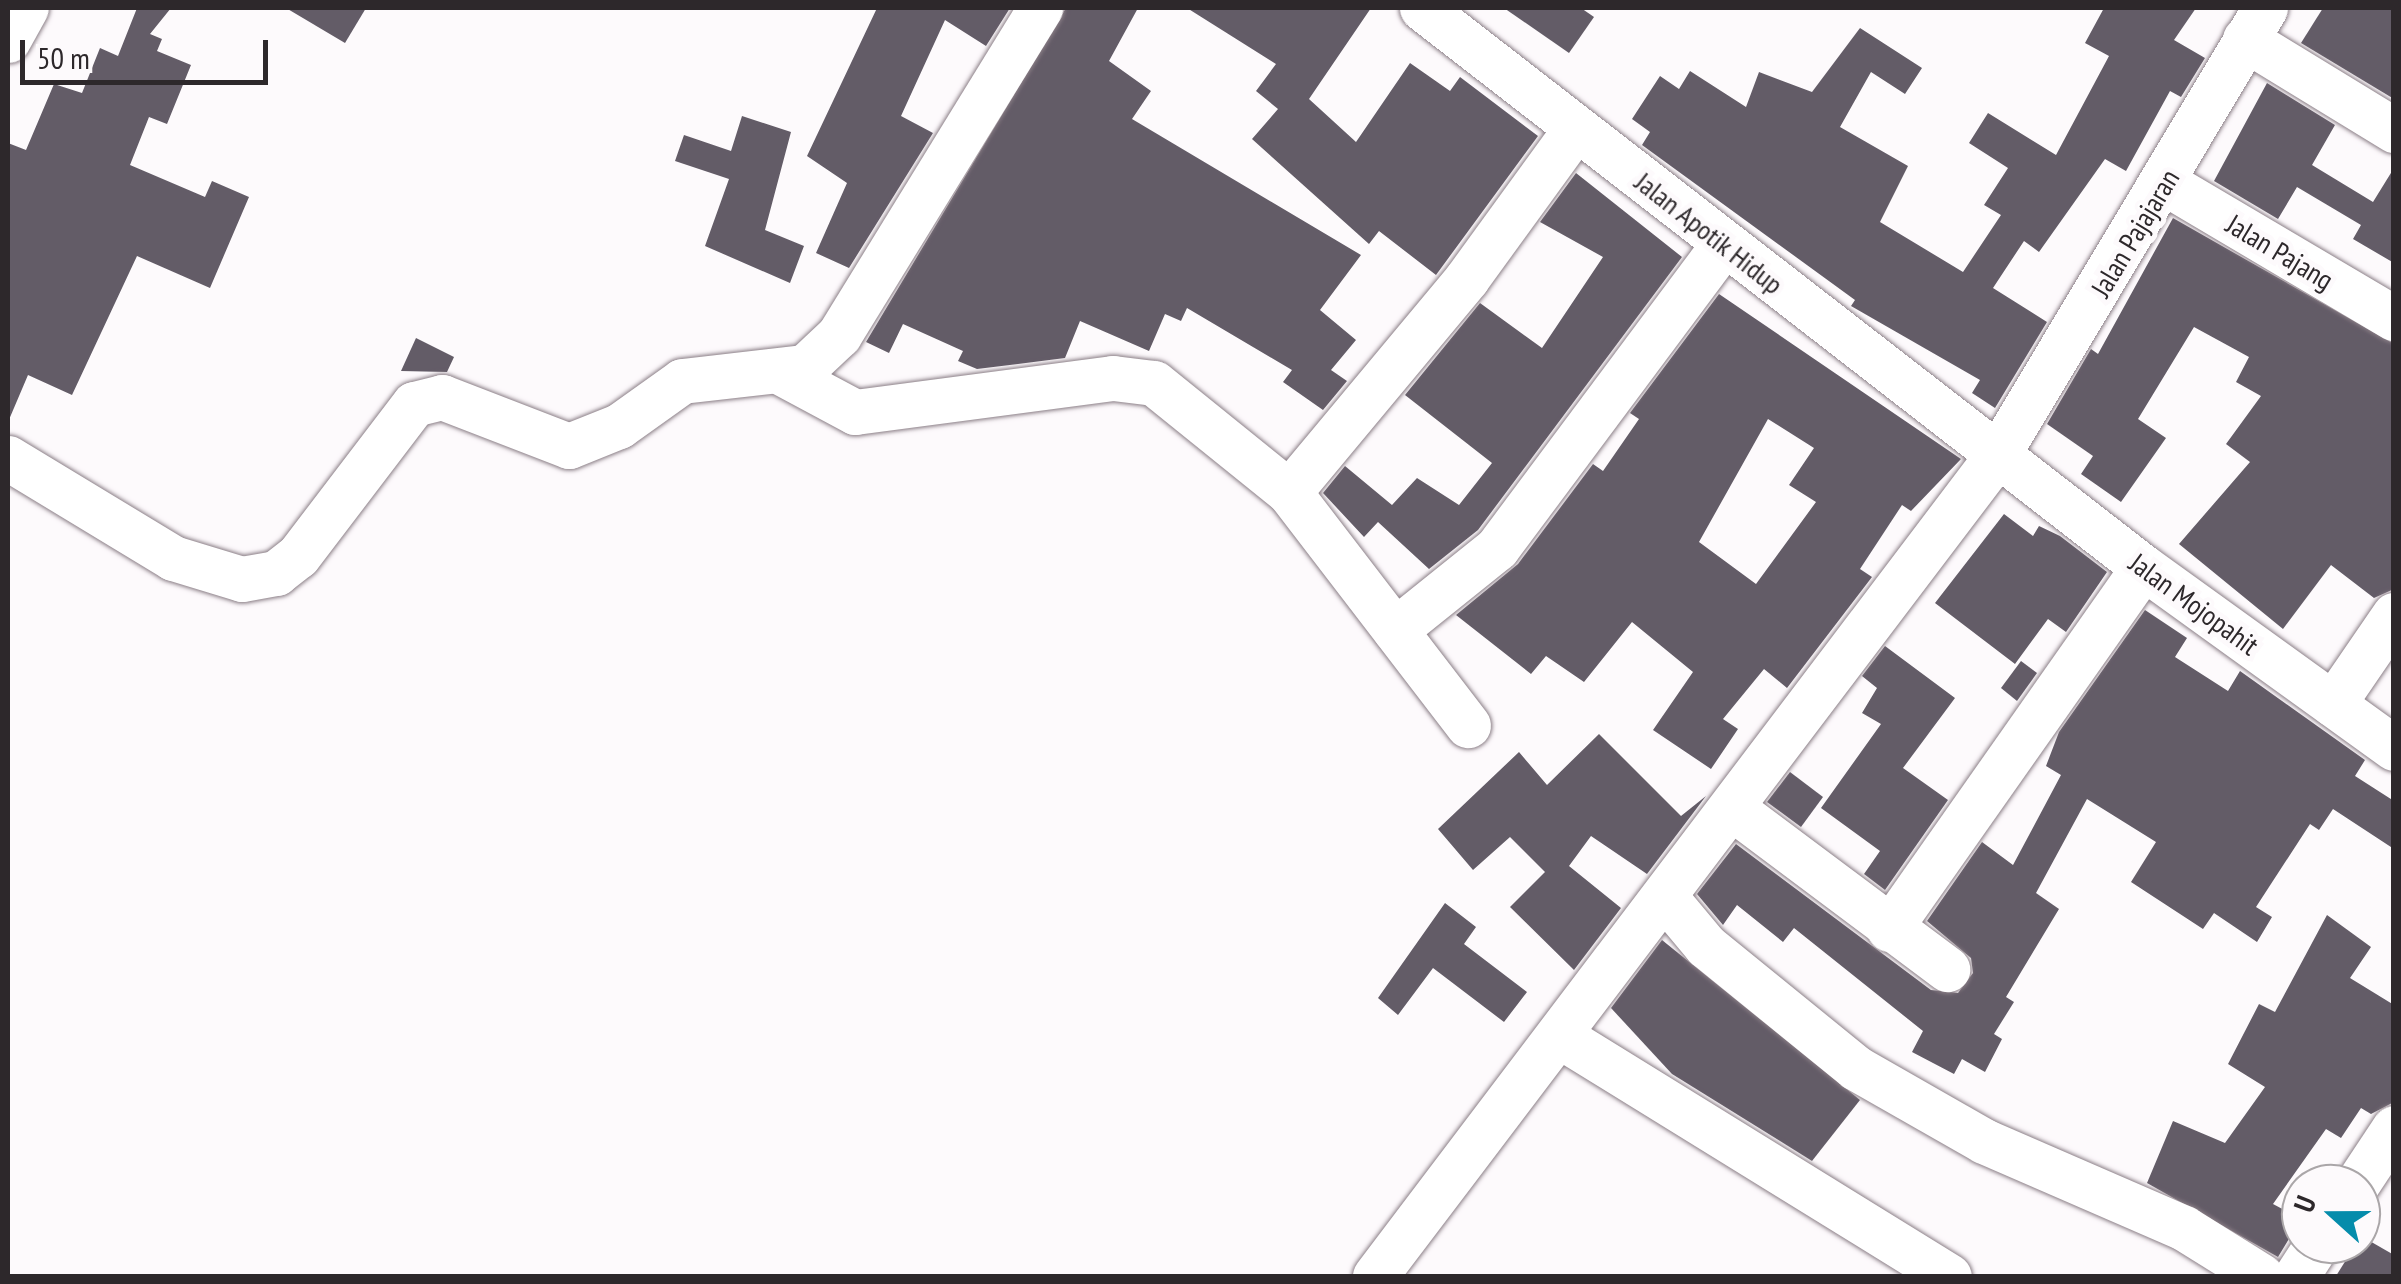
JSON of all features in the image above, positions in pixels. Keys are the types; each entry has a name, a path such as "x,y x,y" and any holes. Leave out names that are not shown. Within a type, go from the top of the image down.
{"street":[{"path":"8,40 26,8"},
{"path":"8,458 173,558 242,579 276,573 298,556 414,404 442,397 569,446 619,426 682,380 805,368 839,336 1040,8"},
{"name":"Jalan Apotik Hidup","path":"1422,8 1723,245 1998,454"},
{"path":"2255,23 2394,130"},
{"name":"Jalan Pajajaran","path":"1375,1276 1998,454 2167,184 2255,23"},
{"path":"1289,492 1467,278 1576,128"},
{"name":"Jalan Pajang","path":"2167,184 2394,318"},
{"path":"1395,630 1496,548 1723,245"},
{"path":"782,372 854,412 1113,378 1154,383 1289,492 1468,724"},
{"name":"Jalan Mojopahit","path":"1998,454 2143,568 2394,748"},
{"path":"1890,929 2143,568"},
{"path":"2332,704 2394,615"},
{"path":"1732,808 1948,969"},
{"path":"1665,897 1740,977 1856,1068 1984,1140 2184,1228 2292,1265"},
{"path":"1560,1036 1949,1276"},
{"path":"2370,1164 2394,1128"}],"building":[{"path":"137,8 171,8 150,34 162,39 157,51 191,65 167,124 149,117 130,165 205,197 212,181 249,197 210,288 137,256 72,395 28,375 8,422 8,143 26,150 54,84 82,93 100,48 118,56"},
{"path":"286,8 366,8 345,43"},
{"path":"877,8 1010,8 986,46 945,20 901,116 933,133 849,268 816,253 847,183 807,156"},
{"path":"1066,8 1138,8 1109,61 1151,91 1132,119 1361,255 1320,310 1356,340 1331,370 1347,381 1323,410 1283,382 1292,370 1187,308 1181,321 1165,314 1149,351 1080,321 1065,358 977,369 958,361 963,351 903,324 889,353 866,342"},
{"path":"1187,8 1371,8 1309,99 1356,142 1410,63 1450,91 1460,77 1538,136 1436,275 1379,231 1369,244 1252,139 1278,109 1256,91 1276,64"},
{"path":"1504,8 1581,8 1594,17 1569,53"},
{"path":"2104,8 2196,8 2174,40 2205,58 2181,97 2170,91 2126,171 2105,159 2039,252 2024,241 1993,288 2047,322 1995,408 1972,393 1980,380 1851,306 1855,300 1642,145 1650,132 1632,119 1660,76 1679,89 1690,71 1746,107 1759,72 1812,92 1860,28 1922,68 1905,94 1871,72 1840,127 1908,166 1880,222 1963,272 2001,215 1984,205 2008,168 1969,143 1988,113 2056,155 2109,56 2085,43"},
{"path":"2323,8 2394,8 2394,99 2301,43"},
{"path":"2267,83 2335,125 2312,165 2373,202 2394,168 2394,263 2353,239 2361,225 2297,187 2278,219 2214,181"},
{"path":"742,116 791,132 765,230 804,246 790,283 705,246 729,179 675,161 684,135 731,151"},
{"path":"1576,173 1682,257 1478,530 1429,569 1378,522 1364,537 1323,493 1345,466 1392,505 1417,478 1459,505 1492,463 1405,395 1480,303 1542,348 1603,257 1540,222"},
{"path":"2173,218 2394,344 2394,589 2374,598 2331,565 2283,629 2179,544 2250,462 2226,444 2261,396 2236,382 2249,357 2194,327 2138,419 2166,438 2121,502 2081,474 2093,456 2047,424 2091,349 2098,354"},
{"path":"1719,294 1961,459 1911,511 1902,505 1860,569 1872,577 1787,688 1764,669 1723,719 1738,729 1711,769 1653,730 1693,672 1632,622 1584,682 1546,656 1531,674 1456,615 1518,564 1593,464 1603,471 1639,419 1630,413","holes":["1768,419 1814,448 1789,485 1816,502 1756,584 1699,542"]},
{"path":"416,338 454,357 447,372 401,371"},
{"path":"2004,514 2033,536 2039,526 2060,536 2107,572 2066,632 2048,619 2015,664 1935,603"},
{"path":"2145,610 2187,638 2175,657 2228,691 2240,671 2365,760 2355,776 2394,801 2394,849 2333,809 2319,830 2310,824 2256,907 2272,917 2257,942 2214,913 2203,929 2131,882 2156,842 2087,799 2036,893 2059,909 2006,997 2014,1002 1994,1034 2002,1039 1985,1072 1962,1059 1954,1074 1912,1052 1923,1031 1794,928 1783,942 1737,905 1723,925 1697,894 1736,844 1931,990 1958,993 1973,973 1971,958 1927,921 1982,842 2013,865 2061,775 2046,766 2059,732"},
{"path":"1885,646 1955,698 1903,768 1948,800 1885,890 1864,874 1880,851 1821,808 1881,724 1862,713 1877,688 1862,676"},
{"path":"2021,661 2037,673 2017,701 2001,688"},
{"path":"1599,734 1681,816 1706,796 1647,874 1591,836 1569,866 1621,908 1574,970 1510,907 1545,872 1510,837 1473,870 1438,829 1519,752 1547,785"},
{"path":"1790,772 1823,797 1801,827 1767,802"},
{"path":"1445,903 1476,927 1464,944 1527,992 1504,1022 1433,968 1398,1015 1378,998"},
{"path":"2327,915 2371,947 2350,978 2394,1005 2394,1102 2371,1114 2361,1108 2341,1138 2326,1129 2301,1164 2281,1164 2281,1193 2273,1204 2281,1208 2278,1257 2147,1183 2173,1121 2225,1143 2265,1087 2228,1064 2259,1004 2275,1012"},
{"path":"1662,940 1860,1100 1812,1161 1672,1074 1611,1008"},
{"path":"2381,1248 2394,1255 2394,1276 2336,1276 2344,1264 2381,1264"}]}
